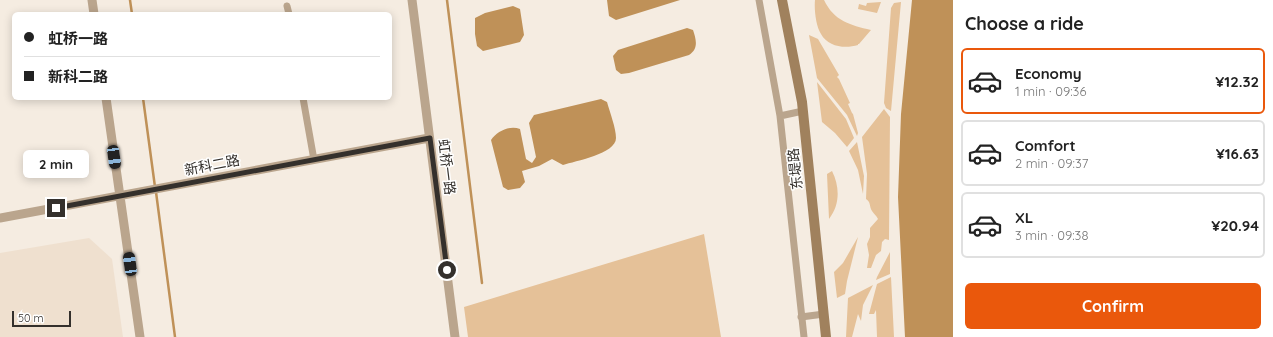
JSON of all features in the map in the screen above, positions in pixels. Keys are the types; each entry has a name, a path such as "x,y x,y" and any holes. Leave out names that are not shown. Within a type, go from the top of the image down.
{"main road":[{"name":"东堤路","path":"782,0 803,111 826,337"}],"street":[{"path":"92,0 94,12"},
{"name":"虹桥一路","path":"412,0 455,337"},
{"path":"759,0 780,116 804,337"},
{"path":"287,6 288,12"},
{"path":"106,100 140,337"},
{"path":"303,100 314,160"},
{"path":"780,116 803,111"},
{"name":"新科二路","path":"0,218 137,194 430,138"},
{"path":"801,317 824,314"}],"shaded area":[{"path":"607,0 680,0 616,20 609,16"},
{"path":"815,0 824,0 833,13 843,21 871,30 858,45 842,47 828,42 819,31 816,18"},
{"path":"912,0 953,0 953,337 905,337 898,197 901,114"},
{"path":"881,2 877,13 858,9 859,4 866,6 867,3"},
{"path":"901,2 891,111 886,108 884,103 891,8 894,3"},
{"path":"513,6 520,9 524,35 520,42 483,51 477,46 475,18 485,13"},
{"path":"687,28 693,30 696,40 694,50 689,55 629,73 621,74 616,70 613,56 618,50"},
{"path":"809,35 818,39 839,75 837,77 850,103 848,104 853,114 858,133 857,136 847,115 817,78"},
{"path":"817,82 846,119 854,138 847,147 835,133 822,122"},
{"path":"601,99 607,102 615,130 616,138 614,144 602,153 563,165 552,159 539,166 522,171 525,182 520,188 508,190 503,187 491,140 497,134 508,128 520,129 526,159 532,163 536,157 529,123 534,115"},
{"path":"884,109 890,117 889,240 885,239 882,242 881,251 876,255 871,268 867,268 869,255 867,244 870,237 870,228 878,219 872,211 869,201 866,199 867,174 862,137"},
{"path":"857,142 864,176 863,194 858,170 849,151"},
{"path":"832,171 835,177 838,196 833,214 829,219 827,174"},
{"path":"704,234 721,337 468,337 464,307"},
{"path":"858,237 845,294 837,298 834,272 843,263"},
{"path":"89,238 112,259 123,337 0,337 0,253"},
{"path":"890,252 890,274 876,280 877,277"},
{"path":"891,277 894,337 877,337 876,310 874,314 869,314 877,284"},
{"path":"873,285 863,305 861,321 858,314 852,337 846,337 848,298"}],"waterway":[{"path":"130,0 132,12"},
{"path":"447,0 482,283"},
{"path":"143,100 155,187"},
{"path":"156,192 175,337"}],"route":[{"path":"56,208 430,138 447,270"}]}
